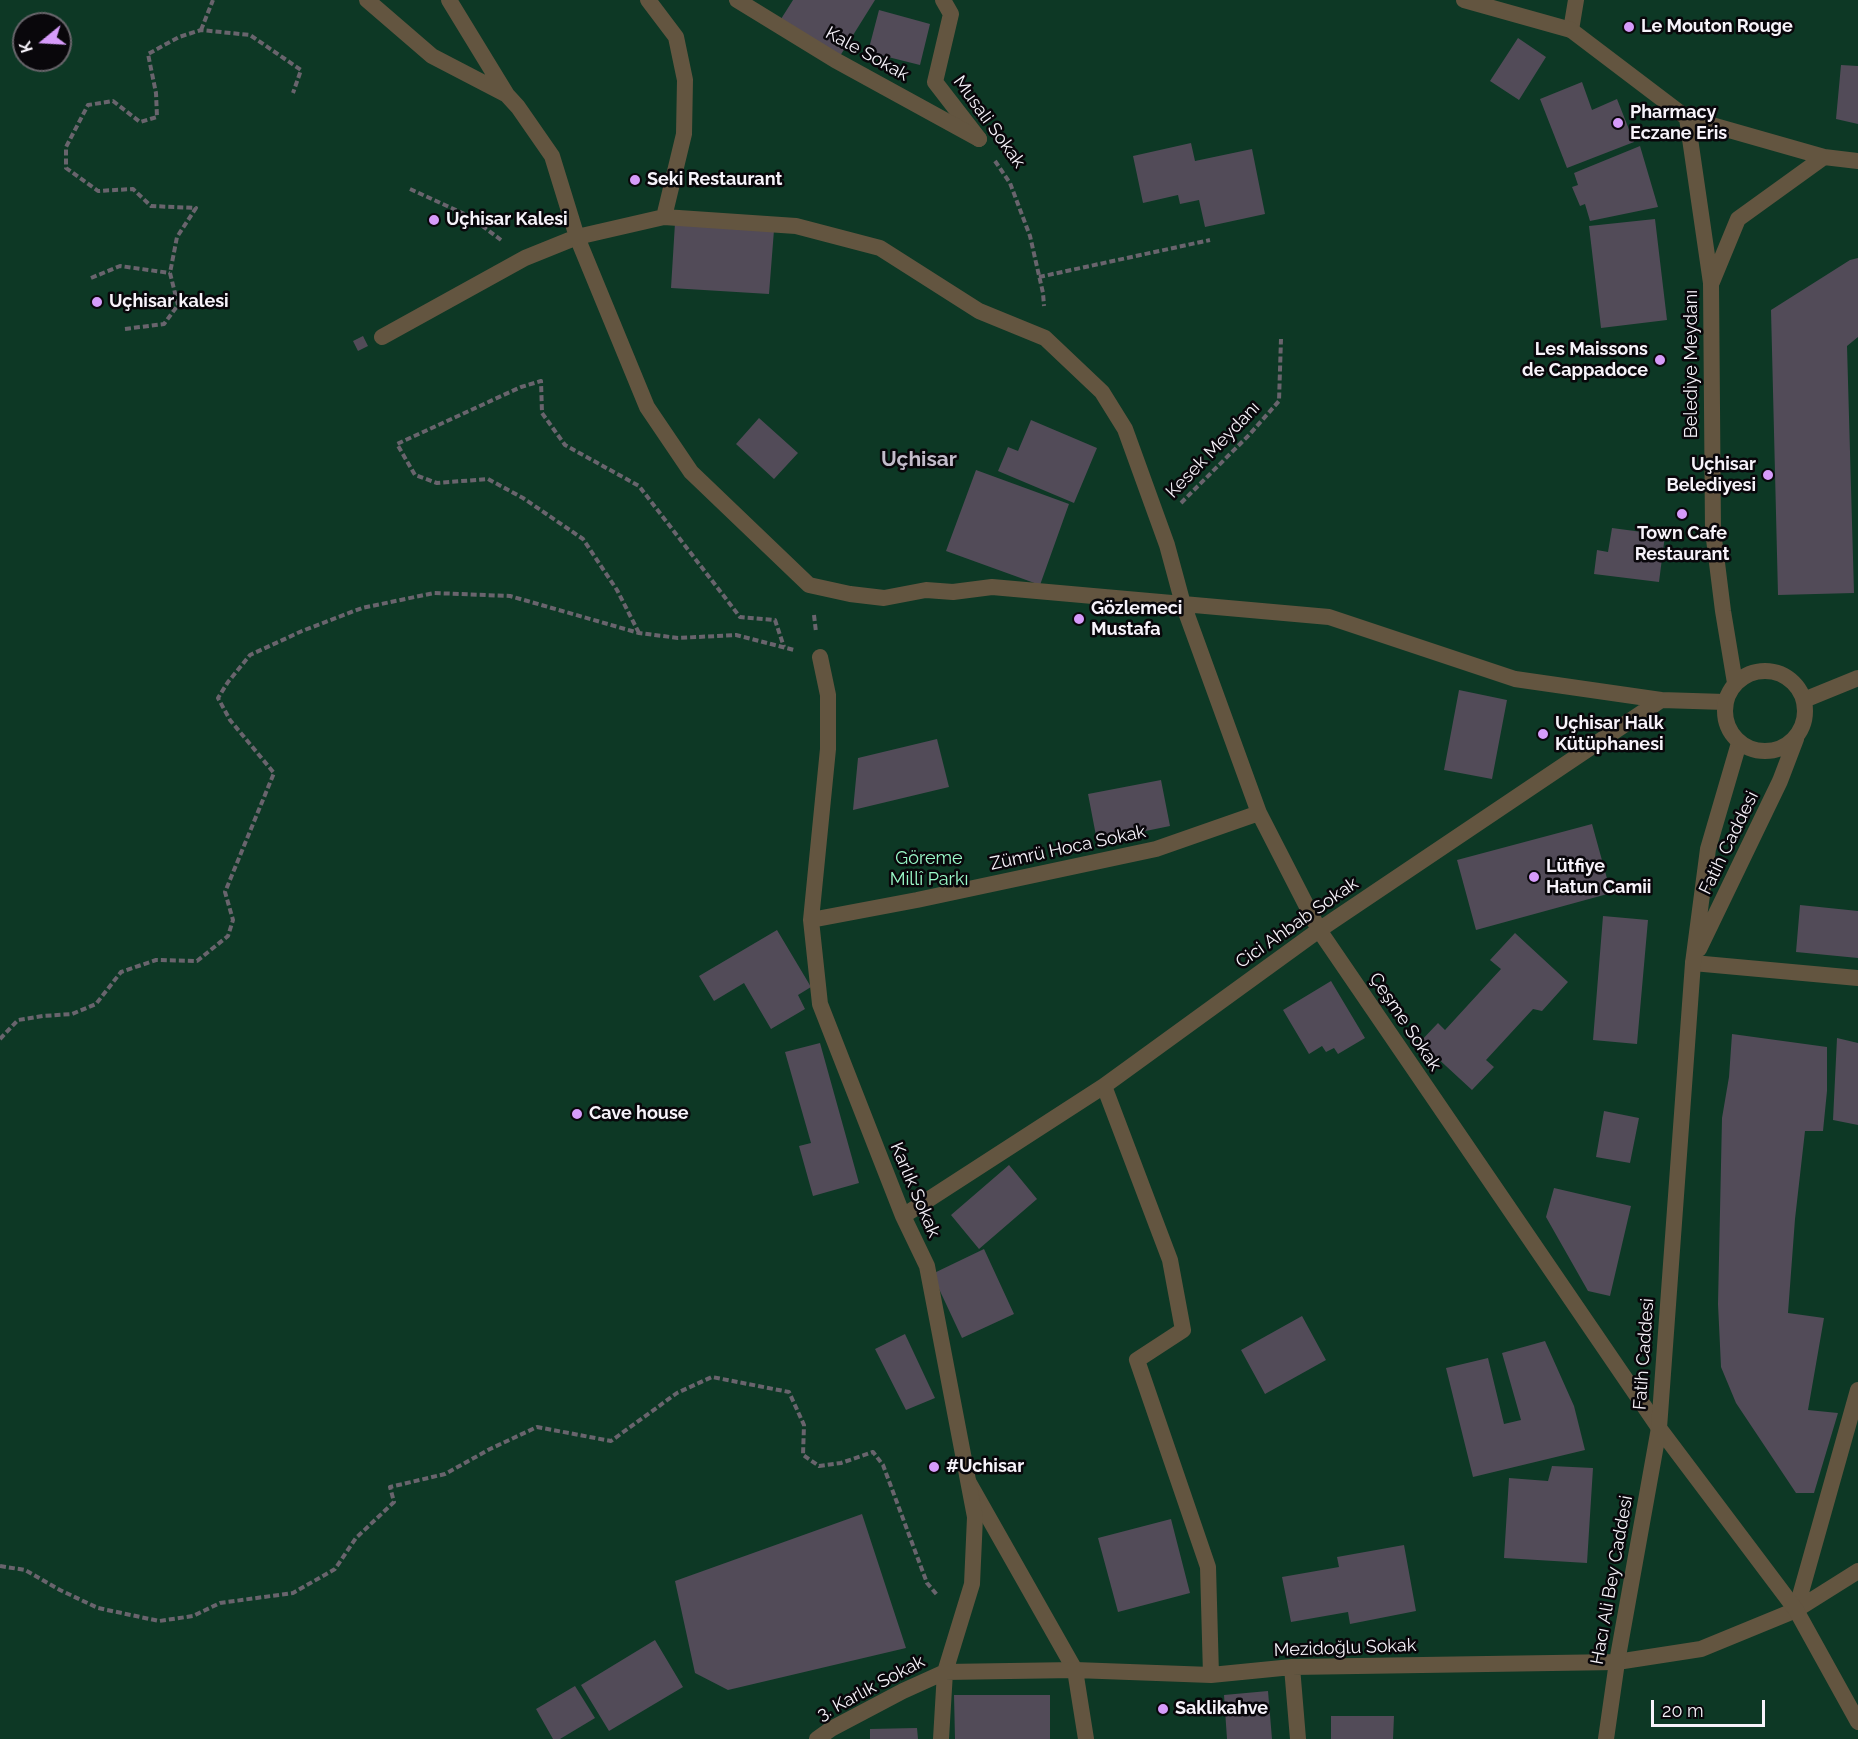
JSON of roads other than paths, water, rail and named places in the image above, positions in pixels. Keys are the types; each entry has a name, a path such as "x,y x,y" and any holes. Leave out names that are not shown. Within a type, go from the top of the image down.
{"street":[{"path":"367,0 432,56 507,95"},
{"path":"449,0 507,95 552,156 577,237 647,407 691,472 810,585 850,594 884,598 926,590 953,592 992,587 1329,617 1515,679 1661,700 1725,702"},
{"path":"382,337 525,258 577,237 664,217 684,134 685,80 676,37 648,0"},
{"name":"Kale Sokak","path":"737,0 835,60 979,139"},
{"name":"Musali Sokak","path":"943,0 951,14 935,82 979,139"},
{"path":"1464,0 1571,30 1687,117 1824,157 1858,160"},
{"path":"1571,30 1576,0"},
{"name":"Belediye Meydanı","path":"1687,117 1712,282 1713,531 1735,683"},
{"path":"1712,282 1738,219 1824,157"},
{"name":"Çeşme Sokak","path":"664,217 796,226 880,248 979,311 1046,338 1102,392 1125,429 1167,545 1183,604 1258,813 1319,930 1659,1428"},
{"name":"Karlık Sokak","path":"820,657 828,695 828,749 811,920 820,1004 903,1216 927,1266 975,1517 972,1584 945,1672 941,1739"},
{"path":"1754,671 1776,672 1794,682 1804,700 1805,720 1796,739 1778,750 1758,752 1739,743 1726,725 1725,702 1735,683 1754,671"},
{"path":"1804,700 1858,678"},
{"name":"Cici Ahbab Sokak","path":"903,1216 1104,1086 1319,930 1661,700"},
{"name":"Fatih Caddesi","path":"1693,963 1780,781 1796,739"},
{"name":"Fatih Caddesi","path":"1739,743 1707,849 1693,963 1659,1428 1796,1610 1858,1722"},
{"name":"Zümrü Hoca Sokak","path":"811,920 1156,849 1258,813"},
{"path":"1693,963 1858,978"},
{"path":"1104,1086 1170,1260 1183,1330 1137,1360 1208,1567 1211,1676"},
{"path":"1796,1610 1858,1390"},
{"name":"Hacı Ali Bey Caddesi","path":"1606,1739 1617,1662 1659,1428"},
{"path":"968,1480 1075,1670 1086,1739"},
{"name":"Mezidoğlu Sokak","path":"945,1672 1075,1670 1211,1676 1292,1666 1617,1662 1701,1649 1796,1610 1858,1570"},
{"path":"1292,1666 1298,1739"},
{"name":"3. Karlık Sokak","path":"817,1739 831,1729 893,1696 945,1672"}],"place":[{"name":"Le Mouton Rouge","path":"1629,27"},
{"name":"Pharmacy Eczane Eris","path":"1618,123"},
{"name":"Seki Restaurant","path":"635,180"},
{"name":"Uçhisar Kalesi","path":"434,220"},
{"name":"Uçhisar kalesi","path":"97,302"},
{"name":"Les Maissons de Cappadoce","path":"1660,360"},
{"name":"Uçhisar Belediyesi","path":"1768,475"},
{"name":"Town Cafe Restaurant","path":"1682,514"},
{"name":"Gözlemeci Mustafa","path":"1079,619"},
{"name":"Uçhisar Halk Kütüphanesi","path":"1543,734"},
{"name":"Lütfiye Hatun Camii","path":"1534,877"},
{"name":"Cave house","path":"577,1114"},
{"name":"#Uchisar","path":"934,1467"},
{"name":"Saklikahve","path":"1163,1709"}],"district":[{"name":"Uçhisar","path":"919,460"}],"park label":[{"name":"Göreme Millî Parkı","path":"929,869"}]}
